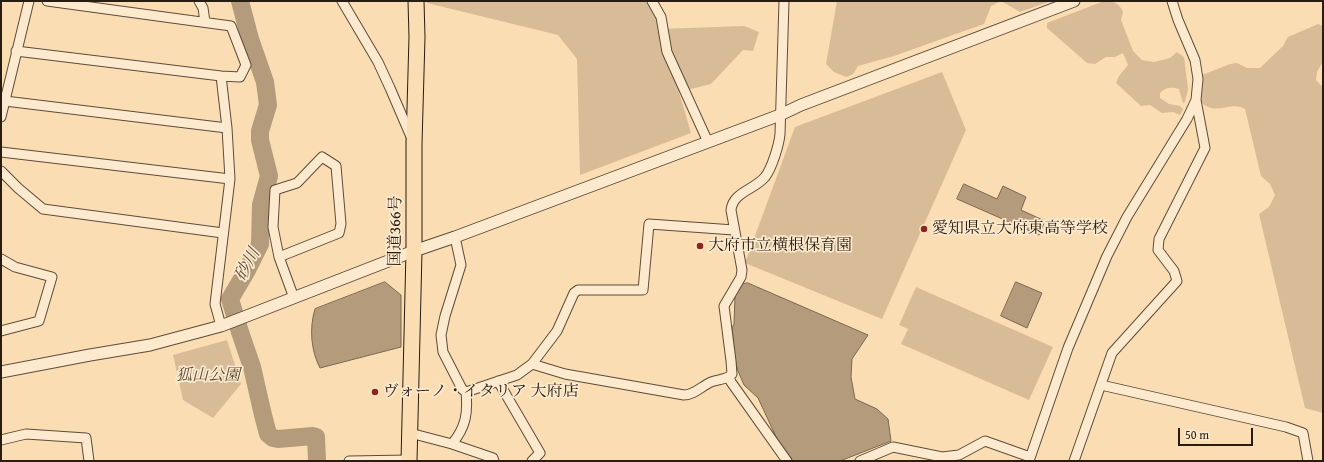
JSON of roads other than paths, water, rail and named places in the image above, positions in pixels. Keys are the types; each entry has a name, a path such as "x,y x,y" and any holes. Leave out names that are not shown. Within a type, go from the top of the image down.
{"highway":[{"name":"国道366号","path":"409,461 414,251 414,144 417,37 416,1"}],"street":[{"path":"1,118 16,50 29,1"},
{"path":"16,50 221,76 240,77 246,65 231,26 100,4 47,1"},
{"path":"199,1 203,8 205,22"},
{"path":"342,1 378,62 414,144"},
{"path":"652,1 661,17 666,52 708,142"},
{"path":"532,364 565,374 684,395 689,395 711,382 729,377 732,374 724,306 741,277 742,270 734,230 731,205 733,200 766,176 779,145 784,1"},
{"path":"1,372 150,345 224,325 414,251 780,115 1074,1"},
{"path":"1074,461 1112,353 1177,281 1174,271 1158,250 1159,239 1205,148 1196,100 1198,79 1195,60 1178,20 1172,1"},
{"path":"221,76 227,128 230,179 215,304 224,325"},
{"path":"860,461 893,447 942,457 959,454 985,441 1029,459 1068,348 1107,256 1127,217 1187,119 1196,100"},
{"path":"5,101 227,128"},
{"path":"1,152 230,179"},
{"path":"279,257 339,233 341,224 336,166 322,157 298,183 275,190 273,227 279,257 294,298"},
{"path":"1,171 18,188 43,209 223,233"},
{"path":"466,392 517,375 532,364 557,331 574,293 578,290 643,290 649,224 734,230"},
{"path":"452,444 464,426 467,405 466,392 462,389 443,352 441,335 445,316 461,265 454,237"},
{"path":"1,260 15,267 52,277 39,321 1,331"},
{"path":"729,377 730,382 787,461"},
{"path":"498,381 540,453 532,461"},
{"path":"1101,385 1286,427 1303,433 1308,461"},
{"path":"410,433 452,444 493,458 494,461"},
{"path":"1,440 26,434 86,438 89,461"},
{"path":"349,461 409,461"}],"waterway":[{"name":"砂川","path":"240,1 250,39 265,82 268,105 260,131 260,140 269,176 261,205 260,244 230,299 252,367 268,434 273,438 278,439 316,437 317,461"}],"place":[{"name":"愛知県立大府東高等学校","path":"924,229"},
{"name":"大府市立横根保育園","path":"700,246"},
{"name":"ヴォーノ・イタリア 大府店","path":"375,392"}],"park label":[{"name":"狐山公園","path":"208,376"}]}
